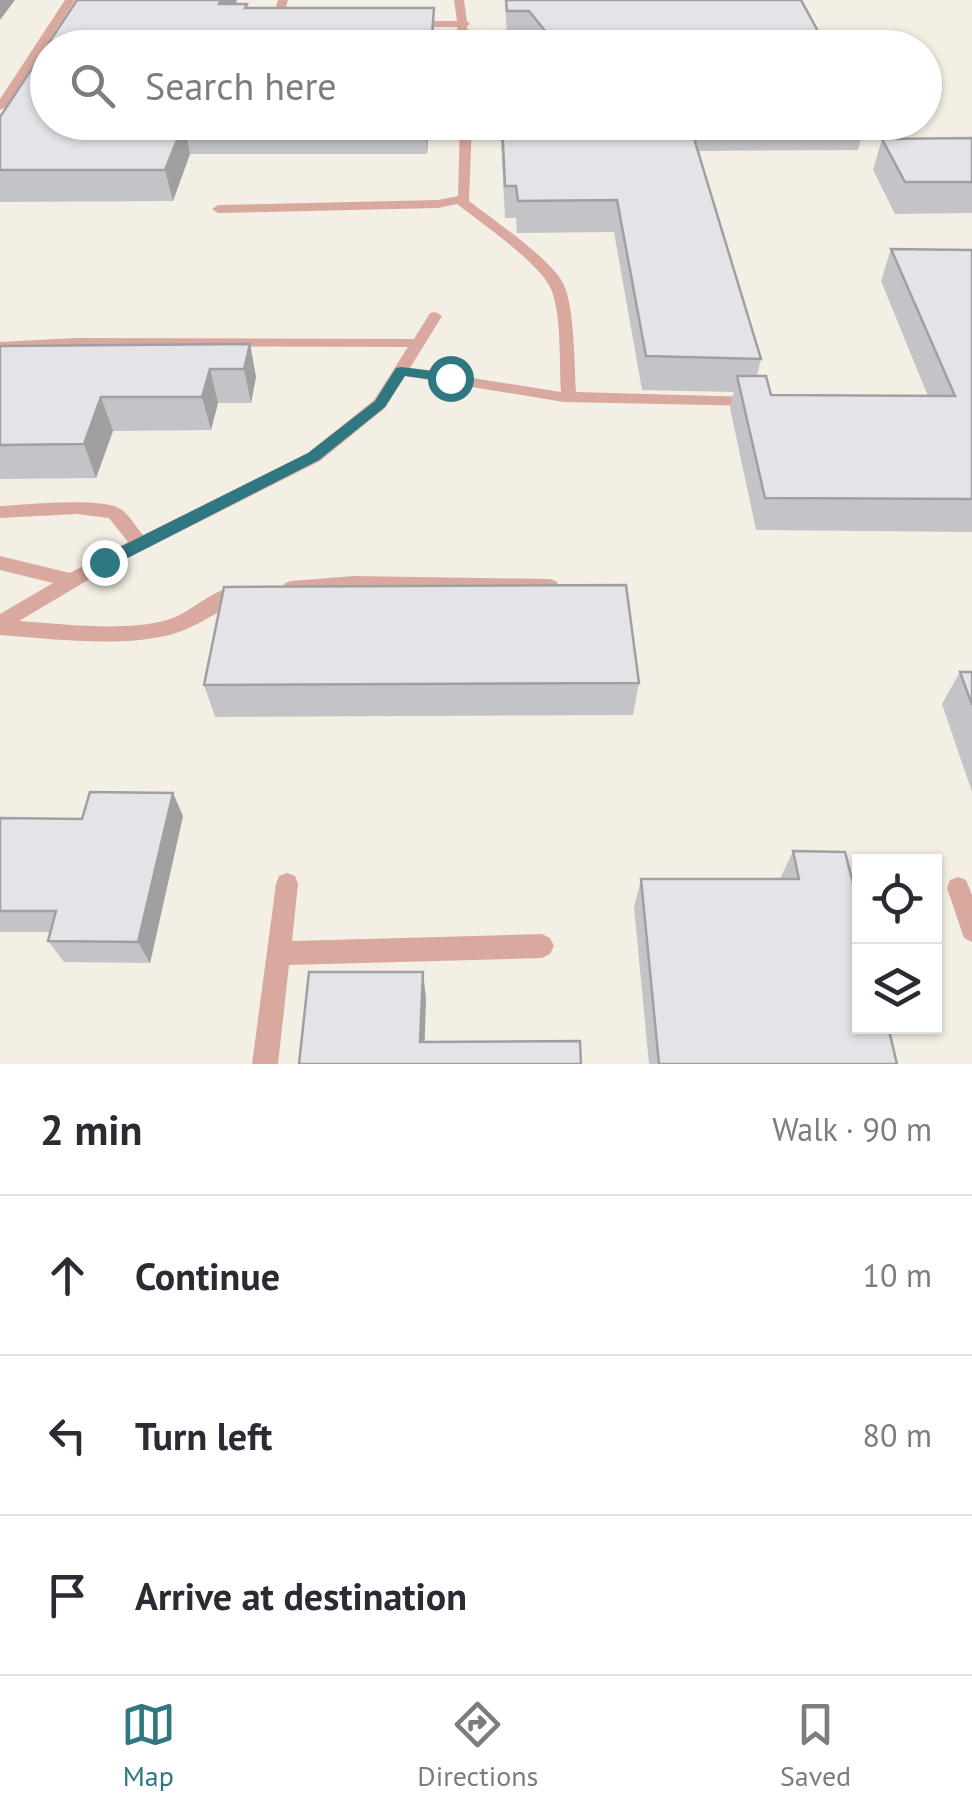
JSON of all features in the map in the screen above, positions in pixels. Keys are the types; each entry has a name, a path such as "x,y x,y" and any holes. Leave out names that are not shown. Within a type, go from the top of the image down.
{"lane":[{"path":"50,30 70,0"},
{"path":"283,0 275,25 294,25"},
{"path":"458,0 465,30"},
{"path":"389,24 465,24"},
{"path":"0,107 30,61"},
{"path":"218,210 464,199 466,140"},
{"path":"460,200 556,282 562,300 568,398"},
{"path":"0,625 140,544 314,457 380,404 435,316"},
{"path":"0,346 75,342 418,343"},
{"path":"401,371 568,398 770,402"},
{"path":"0,512 77,508 114,512 140,544"},
{"path":"0,563 72,581"},
{"path":"0,625 46,631 172,627 228,594 354,583 570,586"},
{"path":"265,1064 287,884"},
{"path":"958,888 972,930"},
{"path":"279,952 542,946"}],"shaded area":[{"path":"0,0 972,0 972,1064 0,1064"}],"building":[{"path":"77,0 221,0 219,4 247,4 245,8 434,8 432,30 57,30"},
{"path":"506,0 801,0 817,30 544,30 529,11 507,11"},
{"path":"30,71 30,140 177,140 165,170 0,170 0,117"},
{"path":"972,138 972,182 905,182 883,140 942,140"},
{"path":"503,140 694,140 761,359 646,356 617,200 518,201 516,186 505,186"},
{"path":"891,249 972,250 972,499 765,498 737,376 766,376 771,395 955,396"},
{"path":"250,344 244,369 210,369 202,397 101,397 84,444 0,445 0,346"},
{"path":"626,585 639,683 204,685 224,587"},
{"path":"960,672 972,672 972,705"},
{"path":"90,792 173,793 138,942 48,941 56,911 0,911 0,818 82,819"},
{"path":"793,851 845,852 852,879 852,1034 890,1034 897,1064 659,1064 641,879 799,879"},
{"path":"309,972 423,972 420,1042 580,1041 581,1064 299,1064"}],"route":[{"path":"104,562 314,457 380,404 401,371 450,378"}]}
